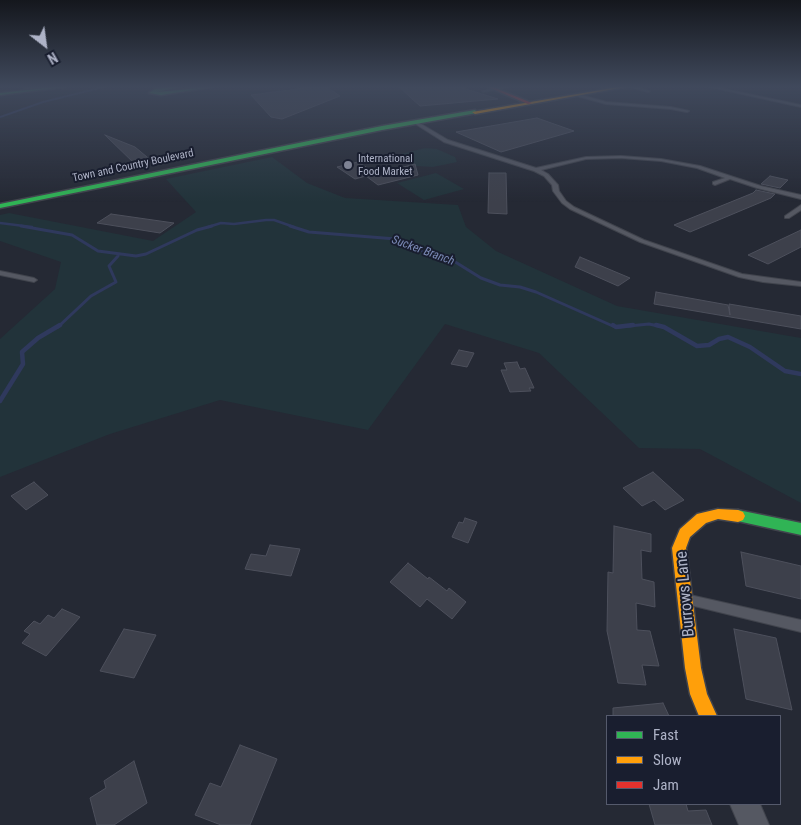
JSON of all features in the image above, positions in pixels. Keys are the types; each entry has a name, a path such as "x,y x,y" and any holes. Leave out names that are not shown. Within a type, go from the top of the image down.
{"street":[{"name":"Town and Country Boulevard","path":"0,206 398,126"},
{"name":"Burrows Lane","path":"708,715 699,694 693,668 679,548 685,533 702,518 718,514 734,515 801,529"},
{"path":"745,805 754,825"}],"lane":[{"path":"421,126 446,141 536,170 552,180 559,196 572,208 642,241 741,276 801,284"},
{"path":"536,170 586,158 621,157 680,163 759,188 801,197"},
{"path":"715,183 729,178"},
{"path":"787,217 801,207"},
{"path":"0,273 34,280"},
{"path":"685,599 801,626"}],"shaded area":[{"path":"425,148 437,149 455,157 457,162 433,167 416,166 407,161 413,159 401,154"},
{"path":"272,157 307,183 345,198 458,205 466,227 496,251 617,306 801,338 801,503 700,449 639,448 539,353 445,324 368,430 220,400 110,434 0,477 0,339 55,289 61,262 0,241 0,215 9,213 153,241 196,212 166,179"},
{"path":"436,173 464,189 424,200 397,183"}],"building":[{"path":"494,126 558,126 574,131 501,152 456,132"},
{"path":"105,135 135,147 153,162 137,166"},
{"path":"358,162 377,174 415,164 418,175 378,185 366,176 355,179 337,167"},
{"path":"489,173 506,173 507,214 488,213"},
{"path":"770,176 788,180 780,188 761,184"},
{"path":"756,190 775,194 771,198 690,232 674,225 753,193"},
{"path":"111,214 174,223 160,233 97,223"},
{"path":"801,230 801,247 768,264 748,255"},
{"path":"580,257 630,278 618,286 575,267"},
{"path":"656,292 728,305 730,315 729,304 801,316 801,329 654,304"},
{"path":"459,350 474,353 467,367 451,364"},
{"path":"517,362 520,369 525,368 534,388 529,388 531,391 510,392 501,370 507,370 504,363"},
{"path":"653,472 684,500 665,510 654,500 642,506 623,488"},
{"path":"34,482 48,495 26,510 11,496"},
{"path":"465,518 477,522 468,543 452,537 459,522 463,523"},
{"path":"614,526 651,534 651,552 641,550 642,579 654,582 655,607 636,603 637,630 650,631 659,666 642,665 646,685 618,683 607,631 608,572 613,573"},
{"path":"270,545 300,549 291,576 245,569 251,554 266,556"},
{"path":"741,552 801,566 801,599 746,586"},
{"path":"408,563 447,591 449,588 466,602 452,619 427,599 420,607 390,582"},
{"path":"62,609 80,617 46,656 22,643 30,634 24,631 34,621 40,624 48,615 54,618"},
{"path":"124,629 156,635 134,678 100,671"},
{"path":"734,629 776,638 792,710 746,699"},
{"path":"663,703 669,715 613,715 613,708"},
{"path":"240,745 277,759 250,825 221,825 195,815 210,783 221,787"},
{"path":"134,761 147,803 114,825 97,825 90,798 106,788 104,781"},
{"path":"649,805 686,805 688,811 706,810 712,825 655,825"}],"waterway":[{"name":"Sucker Branch","path":"208,227 221,223 234,224 266,220 274,220 294,227"},
{"name":"Sucker Branch","path":"0,223 32,227"},
{"name":"Sucker Branch","path":"21,226 72,235 98,251 136,256 146,254 197,230 212,226"},
{"name":"Sucker Branch","path":"290,226 309,232 396,239 418,250 444,255 481,278 500,285 520,287 536,292 615,327"},
{"path":"58,327 91,296 116,282 109,266 118,256"},
{"name":"Sucker Branch","path":"619,327 649,324 663,327"},
{"path":"0,401 23,364 22,352 38,338 60,325"},
{"name":"Sucker Branch","path":"613,325 616,327 633,325"},
{"name":"Sucker Branch","path":"656,325 664,327 697,346 709,345 719,339 728,337 750,347 785,371 801,374"}],"traffic: fast":[{"path":"0,206 397,126"},
{"path":"738,516 801,529"}],"traffic: slow":[{"path":"708,715 699,694 693,668 679,548 685,533 702,518 718,514 738,516"}],"place":[{"name":"International Food Market","path":"348,165"}]}
